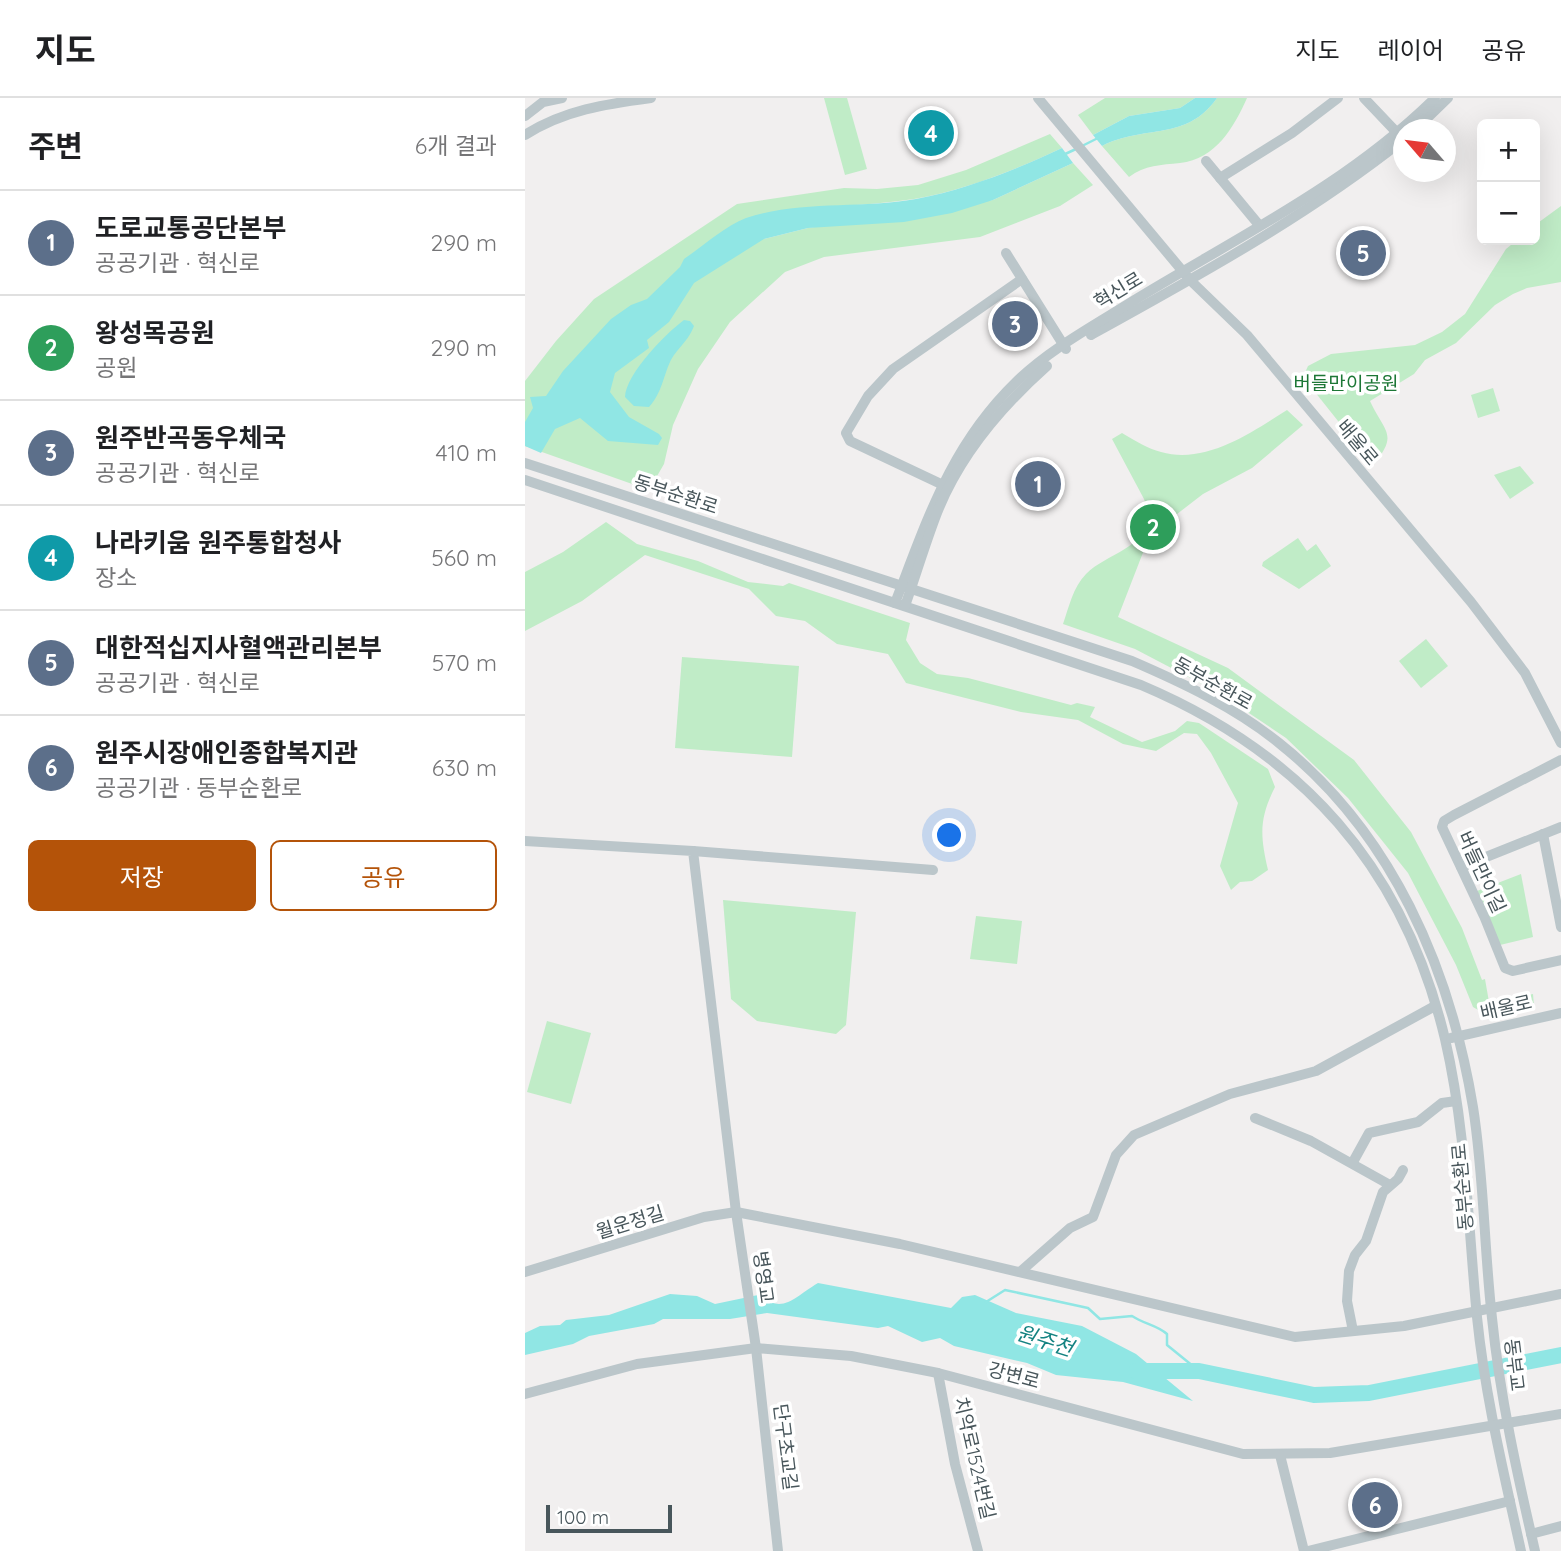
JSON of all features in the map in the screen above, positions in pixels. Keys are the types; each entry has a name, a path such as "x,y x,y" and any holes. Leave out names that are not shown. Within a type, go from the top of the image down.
{"street":[{"path":"525,116 543,102 562,98"},
{"path":"525,135 548,121 585,108 651,98"},
{"name":"배울로","path":"1038,98 1186,276 1247,335 1471,602 1525,673 1561,743"},
{"path":"1220,178 1292,133 1338,98"},
{"path":"1364,98 1393,129"},
{"name":"혁신로","path":"1417,119 1434,98"},
{"path":"1426,119 1448,98"},
{"name":"혁신로","path":"1186,276 1259,225 1323,189 1393,144"},
{"name":"혁신로","path":"906,588 941,484 990,412 1016,382 1065,346 1328,196 1393,145"},
{"path":"1206,161 1259,225"},
{"path":"1006,253 1065,346"},
{"path":"941,484 850,441 846,433 868,396 893,369 1022,279"},
{"name":"혁신로","path":"906,588 938,511 965,461 987,429 1022,388 1065,346"},
{"name":"동부순환로","path":"530,465 1132,661 1225,707 1277,741 1335,794 1385,863 1409,903 1433,955 1458,1036 1473,1109 1491,1312"},
{"name":"동부순환로","path":"527,480 1141,684 1226,726 1288,770 1325,808 1374,870 1413,940 1445,1040 1456,1101 1477,1315"},
{"path":"900,604 906,588"},
{"name":"버들만이길","path":"1561,760 1444,821 1442,827 1505,968 1513,971 1561,960"},
{"path":"1461,867 1561,827"},
{"path":"1543,834 1561,927"},
{"path":"525,841 933,870"},
{"name":"병영교","path":"693,851 737,1217 755,1342"},
{"path":"1020,1272 1070,1228 1093,1217 1116,1155 1134,1135 1230,1094 1316,1071 1435,1006"},
{"name":"배울로","path":"1445,1040 1561,1013"},
{"path":"1353,1162 1369,1133 1418,1122 1442,1103 1456,1101"},
{"path":"1255,1118 1353,1162 1390,1185"},
{"path":"1353,1331 1347,1301 1349,1271 1366,1241 1383,1192 1403,1170"},
{"name":"월운정길","path":"525,1272 704,1217 737,1217"},
{"path":"737,1217 1020,1272 1295,1337 1404,1326 1477,1315 1561,1294"},
{"name":"동부교","path":"1491,1312 1505,1420"},
{"name":"동부교","path":"1477,1315 1493,1422"},
{"name":"강변로","path":"525,1394 637,1364 755,1342 851,1356 938,1373 1243,1454 1330,1453 1493,1422 1561,1414"},
{"name":"단구초교길","path":"755,1342 778,1551"},
{"name":"치악로1524번길","path":"938,1373 955,1464 978,1551"},
{"path":"1505,1420 1535,1551"},
{"path":"1493,1422 1521,1551"},
{"path":"1280,1455 1306,1551 1510,1501"},
{"path":"1531,1534 1561,1526"}],"green space":[{"path":"824,98 847,98 867,169 845,175"},
{"path":"1105,98 1195,98 1180,108 1129,116 1093,135 1078,115"},
{"path":"1217,98 1247,98 1222,140 1204,155 1193,160 1147,168 1129,177 1102,146 1134,135 1178,127 1205,112"},
{"path":"1050,134 1062,148 971,185 914,199 789,210 748,218 764,239 808,228 993,200 1073,163 1093,185 1060,206 980,237 824,257 785,272 730,322 698,369 673,425 664,464 649,490 525,446 525,381 556,341 594,299 737,204 844,188 877,189 918,185 966,170"},
{"name":"버들만이공원","path":"1561,206 1561,282 1527,288 1495,305 1456,343 1425,360 1414,374 1370,401 1387,433 1386,446 1373,465 1303,377 1308,366 1331,354 1415,345 1442,332 1465,314 1506,249 1511,245 1540,245 1540,221"},
{"path":"1493,388 1500,411 1478,418 1471,395"},
{"path":"1287,410 1303,425 1252,468 1203,494 1168,521 1144,550 1118,617 1228,668 1354,760 1411,832 1462,928 1482,980 1485,979 1489,1002 1533,994 1534,1006 1485,1014 1473,1007 1456,965 1408,873 1348,798 1286,738 1219,693 1135,649 1063,624 1072,597 1086,574 1130,545 1145,528 1147,515 1144,499 1112,439 1122,433 1156,451 1178,455 1195,454 1228,444"},
{"path":"1520,466 1534,483 1510,499 1494,475"},
{"path":"606,522 637,544 698,561 748,582 783,586 789,583 910,623 906,640 920,663 937,674 968,678 1071,705 1077,703 1095,707 1090,717 1142,742 1175,731 1187,721 1199,723 1268,769 1275,787 1262,827 1268,870 1252,881 1240,882 1231,890 1220,866 1238,803 1211,753 1197,734 1184,733 1156,751 1123,744 1078,720 1021,712 906,683 888,654 837,644 805,621 776,616 749,589 645,555 582,601 525,631 525,572 563,552"},
{"path":"1298,538 1307,551 1316,544 1331,566 1299,589 1262,566 1263,562"},
{"path":"1426,639 1448,666 1421,688 1399,661"},
{"path":"682,657 799,666 792,757 675,748"},
{"path":"1521,874 1533,937 1500,945 1477,891"},
{"path":"723,900 856,912 846,1025 836,1034 757,1021 731,999"},
{"path":"976,916 1022,921 1017,964 970,959"},
{"path":"547,1021 591,1033 571,1104 527,1092"}],"water":[{"path":"1195,98 1217,98 1205,112 1178,127 1118,139 1102,146 1093,135 1129,116 1180,108"},
{"path":"1062,148 1073,163 993,200 952,213 904,222 808,228 764,239 694,283 669,322 647,340 649,348 615,373 610,392 629,417 659,434 662,438 658,445 608,441 580,418 555,429 541,453 525,446 525,422 533,408 530,397 546,396 563,371 611,319 631,305 647,299 680,267 684,259 738,222 767,212 788,209 895,202 935,195 991,178"},
{"path":"684,320 690,321 694,326 674,355 654,401 649,407 634,406 625,397 632,377 657,344"},
{"path":"818,1283 951,1308 962,1297 975,1295 1016,1313 1082,1326 1136,1354 1193,1401 1123,1382 1056,1375 1027,1363 954,1346 940,1338 922,1342 888,1326 878,1328 767,1313 730,1319 663,1319 654,1324 589,1336 573,1344 525,1355 525,1333 540,1326 560,1325 566,1320 609,1315 670,1294 697,1296 715,1304 758,1295 775,1304 782,1304"}],"waterway":[{"path":"1082,146 1098,138"},
{"path":"1063,155 1076,149"},
{"path":"986,1302 1005,1290 1088,1308 1100,1319 1132,1316 1167,1334 1167,1345 1199,1371"},
{"name":"원주천","path":"1136,1371 1199,1371 1314,1395 1369,1393 1561,1355"}],"place":[{"name":"나라키움 원주통합청사","path":"931,133"},
{"name":"대한적십지사혈액관리본부","path":"1363,253"},
{"name":"원주반곡동우체국","path":"1015,324"},
{"name":"도로교통공단본부","path":"1038,484"},
{"name":"왕성목공원","path":"1153,527"},
{"name":"원주시장애인종합복지관","path":"1375,1505"}]}
